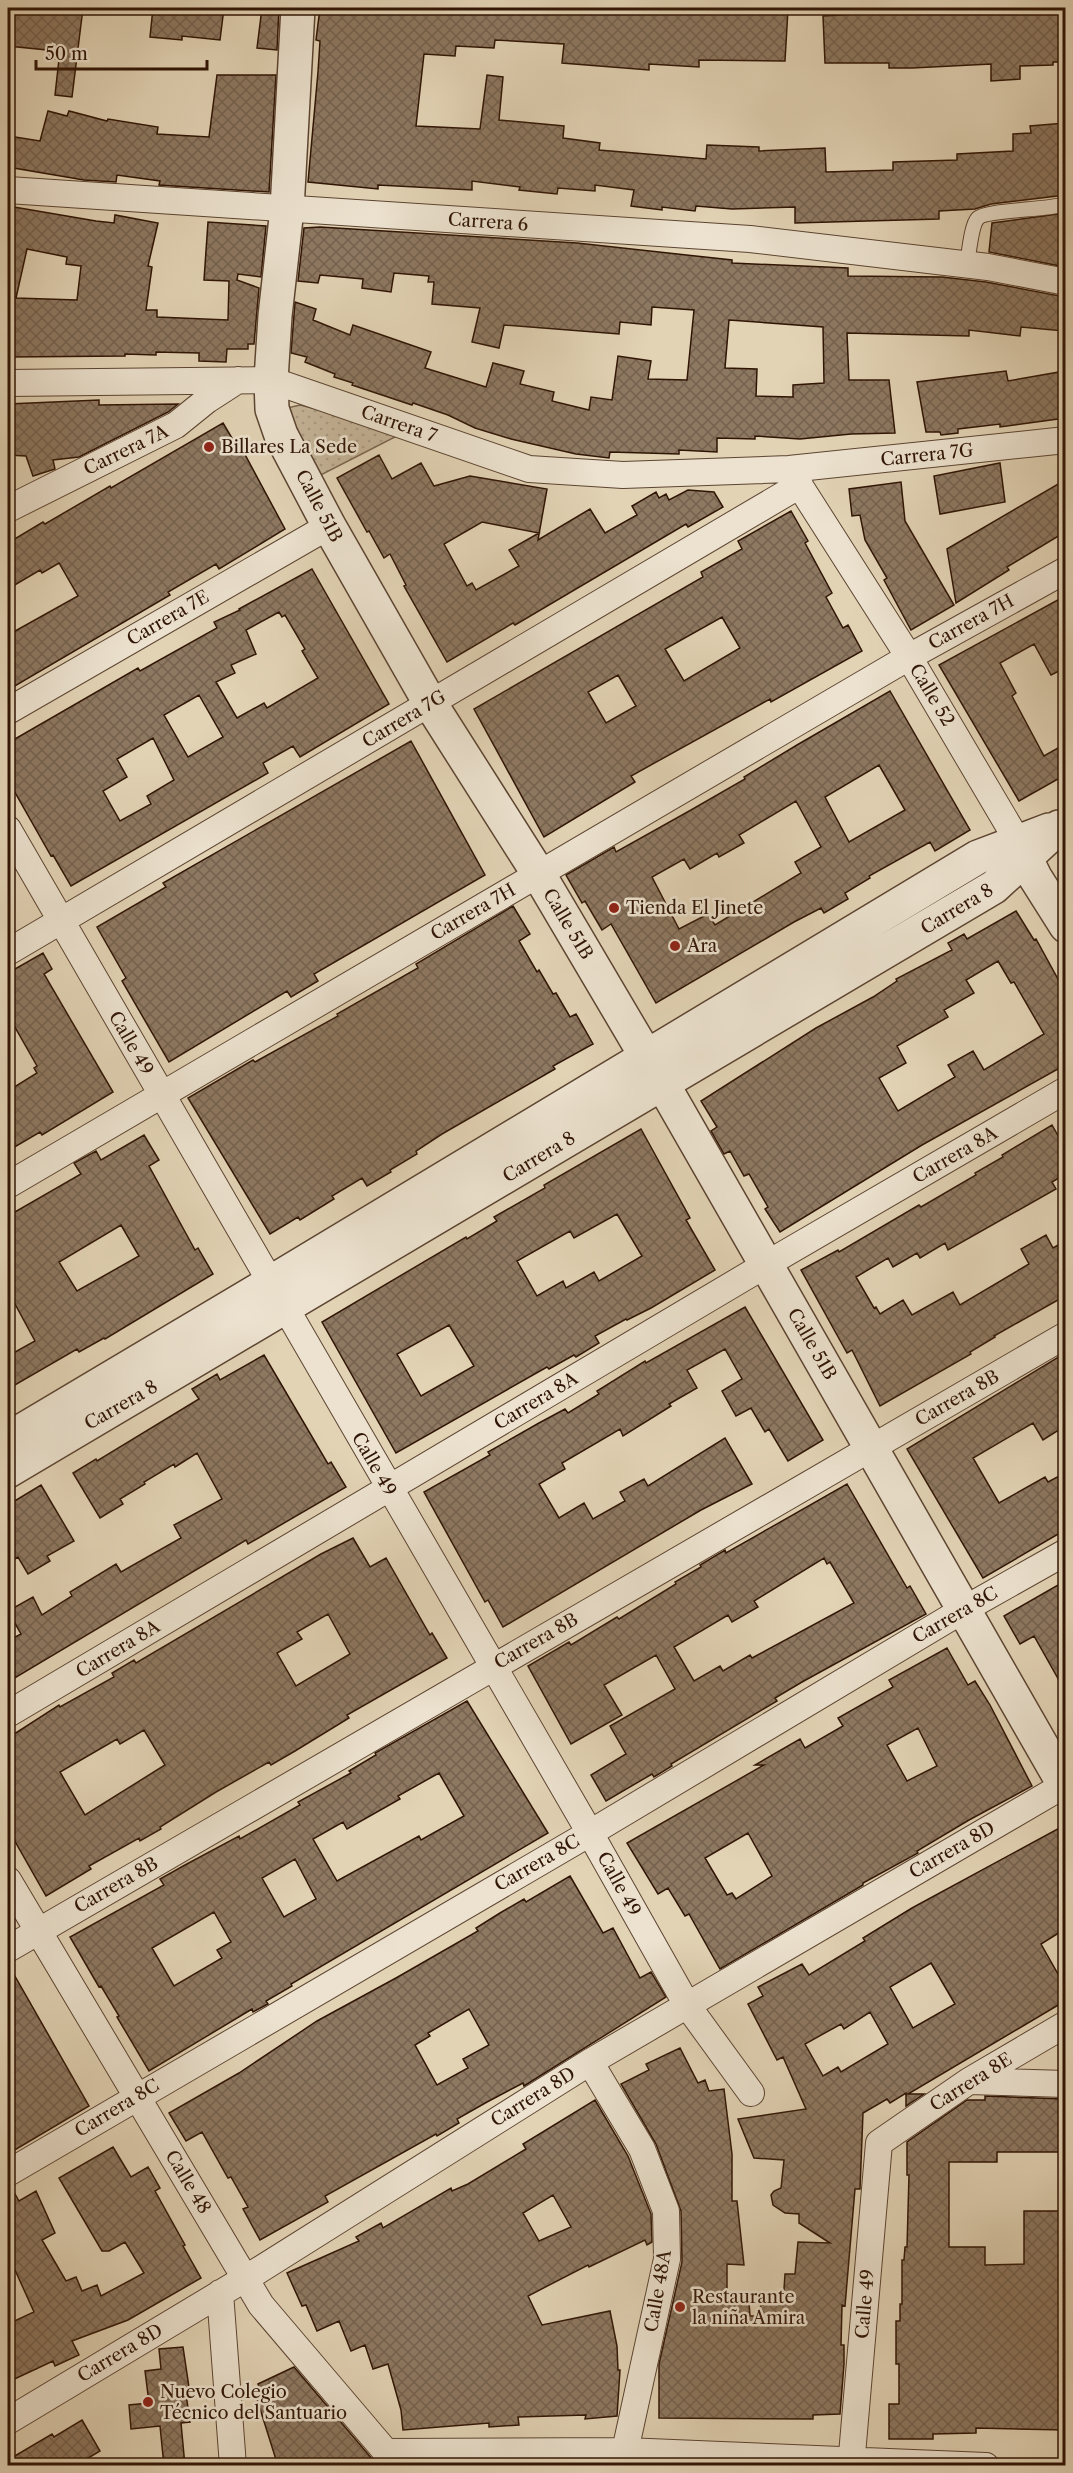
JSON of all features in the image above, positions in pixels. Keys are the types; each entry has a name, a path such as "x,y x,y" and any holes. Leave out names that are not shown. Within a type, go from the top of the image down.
{"street":[{"name":"Calle 51B","path":"298,8 287,209 275,316 271,380 272,409 281,435 329,526 430,703 538,873 655,1070 1065,1786"},
{"name":"Carrera 6","path":"8,190 750,239 967,264 1065,282"},
{"name":"Carrera 7A","path":"8,509 176,425 207,400 238,380"},
{"name":"Carrera 7","path":"8,383 271,380 529,468 623,475 794,477"},
{"name":"Carrera 7G","path":"8,952 430,703 794,477 1065,440"},
{"name":"Calle 52","path":"794,477 909,657 1065,926"},
{"name":"Carrera 7E","path":"8,711 329,526"},
{"name":"Carrera 7H","path":"8,1185 909,657 1065,570"},
{"name":"Carrera 8","path":"8,1471 277,1296 655,1070 994,887 1022,849 1062,825"},
{"name":"Calle 49","path":"8,829 590,1833 687,2005 751,2093"},
{"name":"Carrera 8A","path":"8,1714 1065,1090"},
{"name":"Carrera 8","path":"8,1439 277,1296"},
{"name":"Carrera 8B","path":"8,1948 1065,1335"},
{"name":"Carrera 8C","path":"8,2173 1065,1552"},
{"name":"Carrera 8D","path":"8,2421 245,2278 590,2062 1065,1786"},
{"name":"Calle 48","path":"8,1880 261,2306 390,2459"},
{"name":"Carrera 8E","path":"879,2143 969,2081 1065,2024"},
{"name":"Calle 48A","path":"590,2062 642,2149 666,2211 667,2259 625,2458"},
{"path":"969,2081 1065,2084"},
{"name":"Calle 49","path":"851,2464 879,2143"},
{"path":"220,2292 233,2466"},
{"path":"390,2459 625,2458 986,2466"}],"lane":[{"path":"967,264 974,225 978,218 985,215 1028,211 1065,204"}],"shaded area":[{"path":"300,405 393,428 397,436 313,479 287,408"}],"building":[{"path":"8,8 83,8 72,97 55,95 59,59 46,58 47,50 8,46"},
{"path":"153,8 224,8 220,40 182,36 182,40 150,37"},
{"path":"262,8 279,8 277,50 257,48"},
{"path":"320,8 698,8 762,11 762,8 788,9 785,61 699,60 699,67 649,64 649,70 562,63 564,44 495,40 494,48 456,46 455,56 424,54 416,126 480,129 487,75 503,77 499,120 564,126 563,138 600,143 599,150 706,159 707,145 759,147 759,151 825,148 826,172 893,170 893,162 957,160 957,154 1013,151 1013,134 1031,133 1030,126 1065,123 1065,195 991,204 975,209 939,211 939,219 795,223 795,207 732,209 696,206 695,211 662,207 662,210 631,206 634,190 595,185 595,191 558,188 557,194 472,181 472,190 378,185 378,189 308,182 318,72 320,41 316,40"},
{"path":"952,8 1065,8 1065,62 1053,62 1053,65 1020,66 1020,79 991,81 991,64 889,68 889,63 825,63 823,16"},
{"path":"217,75 276,75 269,192 159,185 160,181 117,175 116,182 84,180 8,167 8,136 40,141 48,111 67,116 69,111 107,121 108,119 158,127 157,134 209,137"},
{"path":"8,206 96,221 114,223 115,215 158,223 148,266 152,267 146,310 157,310 157,317 228,320 229,281 204,280 208,222 266,226 261,277 238,274 237,280 259,288 254,344 248,344 248,349 227,349 226,362 199,361 199,353 156,352 156,355 8,357","holes":["27,249 67,257 66,264 81,266 77,300 16,298"]},
{"path":"1065,213 1065,267 989,252 992,223"},
{"path":"320,227 577,243 732,260 732,263 848,268 848,276 942,277 986,282 1065,297 1064,331 1021,327 1020,336 969,330 969,336 847,333 849,380 889,380 895,433 800,439 755,436 755,439 717,438 717,452 679,450 679,454 610,452 609,458 576,454 475,428 448,415 352,385 353,383 334,377 335,374 305,362 307,357 291,353 295,302 316,309 313,320 350,335 353,325 431,352 425,368 486,387 493,363 524,371 520,384 554,392 552,401 589,410 591,397 612,400 618,356 651,361 648,379 687,380 694,310 652,307 651,325 620,322 619,334 504,325 499,348 472,342 480,308 432,304 434,282 428,282 429,276 394,273 391,292 362,288 363,279 320,275 318,283 298,281 304,228","holes":["729,320 823,327 824,383 793,385 793,397 756,396 757,369 725,368"]},
{"path":"1006,371 1008,381 1065,371 1065,418 1000,427 1000,424 958,429 958,433 941,435 940,432 926,432 917,382"},
{"path":"99,400 99,405 178,404 168,412 79,457 53,460 55,469 33,476 26,456 8,455 8,404"},
{"path":"223,423 239,450 242,449 285,529 219,569 216,564 168,592 170,595 8,690 8,635 78,596 59,563 42,573 40,570 8,589 8,543 110,486 111,488"},
{"path":"379,455 392,479 421,463 434,486 470,476 547,489 538,540 590,509 605,533 637,515 632,506 656,492 659,498 666,494 669,500 688,490 714,492 723,507 688,527 686,524 515,625 513,623 447,662 404,586 406,585 390,554 384,558 337,478","holes":["482,522 539,533 509,550 519,566 476,590 472,583 467,586 444,544"]},
{"path":"1000,463 1005,502 940,514 934,476"},
{"path":"1065,480 1065,532 1007,567 1009,570 956,603 947,549"},
{"path":"901,482 905,521 954,605 911,630 884,580 887,578 865,540 860,515 852,516 849,489"},
{"path":"791,511 832,593 826,597 843,628 848,625 862,651 631,776 635,782 544,837 474,709 703,577 701,572 742,549 738,541","holes":["722,617 740,648 684,681 665,649","618,675 636,706 606,723 588,692"]},
{"path":"312,569 389,704 300,757 293,746 263,763 268,773 71,886 53,855 51,856 8,780 8,743 138,668 140,671 217,628 214,622","holes":["279,612 282,617 285,615 305,649 302,651 318,678 267,708 264,703 237,718 216,682 235,673 231,665 256,654 246,630","199,695 223,737 188,757 164,715","153,738 174,780 147,796 151,804 120,821 103,791 127,777 117,759"]},
{"path":"1065,596 1065,668 1051,675 1034,644 1000,663 1016,693 1012,696 1044,756 1065,744 1065,775 1019,801 939,665"},
{"path":"890,691 970,830 935,851 930,842 869,876 870,878 845,893 848,899 824,913 821,908 794,922 656,1003 611,924 602,930 585,901 582,903 566,875 614,847 616,852 691,810 745,779 744,777","holes":["879,765 905,810 849,842 825,797","796,801 821,847 795,862 801,873 715,925 708,914 679,929 652,877 684,859 690,869 717,853 719,857 744,843 739,835"]},
{"path":"411,741 485,875 314,974 318,981 291,997 287,991 169,1062 122,981 126,978 97,927 166,887 163,883"},
{"path":"513,906 530,934 519,941 537,972 539,970 553,994 556,993 570,1017 576,1014 593,1044 553,1066 555,1069 442,1134 416,1151 417,1154 390,1170 391,1172 367,1186 362,1178 332,1196 334,1199 300,1220 298,1217 270,1234 188,1098 253,1060 255,1062 338,1016 337,1014 418,968 416,964"},
{"path":"1016,911 1034,940 1036,939 1065,992 1065,1065 922,1145 780,1232 765,1209 768,1207 749,1174 744,1176 730,1151 724,1154 711,1131 717,1127 701,1101 816,1028 873,997 897,981 896,979 952,950 948,943 964,934 967,939","holes":["998,961 1011,983 1014,982 1044,1034 984,1070 973,1051 948,1065 955,1077 898,1111 879,1078 906,1063 897,1046 948,1017 944,1010 974,993 966,980"]},
{"path":"43,953 52,969 44,974 113,1092 42,1135 40,1132 13,1148 8,1138 8,1091 37,1073 34,1068 37,1066 8,1015 8,973"},
{"path":"1052,1125 1065,1148 1065,1174 1052,1182 1056,1189 948,1250 945,1243 920,1258 917,1253 893,1267 888,1258 856,1277 880,1314 903,1300 912,1315 953,1292 960,1305 1029,1264 1021,1249 1046,1235 1053,1248 1065,1241 1065,1296 994,1336 970,1352 971,1354 880,1406 852,1350 847,1353 801,1270 838,1250 839,1252 919,1205 921,1207 976,1175 975,1173 1003,1157 1002,1155"},
{"path":"641,1129 690,1218 686,1220 715,1270 651,1308 595,1336 599,1343 576,1357 574,1355 549,1369 547,1367 396,1453 322,1322 497,1221 494,1217 545,1188 544,1185","holes":["617,1214 642,1256 599,1281 594,1272 566,1288 563,1281 537,1296 517,1261 570,1231 574,1238","449,1325 474,1366 421,1396 397,1354"]},
{"path":"144,1135 159,1160 149,1166 195,1250 198,1248 213,1274 105,1339 79,1352 77,1349 8,1389 8,1356 35,1341 8,1291 8,1216 81,1174 74,1163 96,1151 101,1160","holes":["121,1225 139,1256 77,1291 59,1262"]},
{"path":"745,1307 823,1440 788,1461 769,1429 765,1432 751,1408 736,1416 722,1391 742,1379 725,1349 687,1370 697,1388 669,1404 671,1406 623,1436 620,1429 562,1463 565,1469 539,1484 559,1518 584,1503 593,1519 625,1501 620,1492 644,1479 648,1486 725,1438 752,1484 701,1510 503,1627 488,1600 485,1602 424,1492 490,1455 488,1452 539,1423 565,1409 568,1413 599,1394 597,1391 645,1361 646,1363"},
{"path":"1065,1353 1065,1426 1043,1440 1033,1423 973,1458 999,1503 1045,1477 1048,1482 1065,1473 1065,1530 983,1578 907,1449"},
{"path":"264,1355 328,1464 331,1462 346,1487 248,1544 246,1540 8,1682 8,1641 21,1634 8,1611 33,1597 42,1615 72,1596 70,1592 116,1564 121,1572 181,1538 174,1525 222,1499 197,1453 144,1482 145,1484 120,1499 123,1504 100,1518 73,1473 96,1459 97,1461 199,1399 192,1389 217,1374 220,1380"},
{"path":"847,1484 907,1588 910,1586 926,1614 802,1682 775,1698 777,1701 671,1764 672,1766 654,1777 652,1774 606,1801 591,1775 626,1754 610,1726 675,1689 656,1655 604,1685 622,1715 571,1744 528,1666 569,1642 571,1645 617,1617 619,1619 676,1584 675,1582 701,1567 700,1565 725,1550 726,1553","holes":["824,1558 827,1564 830,1562 854,1603 752,1658 750,1655 723,1671 720,1666 694,1681 674,1647 728,1615 732,1622 758,1607 754,1601"]},
{"path":"41,1485 74,1541 47,1556 50,1561 28,1574 18,1557 8,1563 8,1505"},
{"path":"353,1538 370,1567 386,1558 430,1635 432,1633 447,1658 347,1715 349,1718 271,1765 269,1762 216,1792 160,1827 161,1829 140,1841 139,1838 89,1866 91,1869 46,1896 8,1829 8,1738 59,1705 60,1707 114,1677 112,1673 134,1660 136,1663 321,1554","holes":["328,1614 350,1654 296,1686 277,1653 302,1639 297,1632","144,1730 165,1765 85,1815 60,1772 117,1739 120,1744"]},
{"path":"1065,1581 1065,1691 1034,1636 1020,1644 1004,1616"},
{"path":"947,1648 968,1685 975,1681 990,1705 1032,1786 969,1820 917,1851 918,1853 863,1883 720,1969 689,1914 685,1916 668,1888 658,1894 627,1843 764,1765 755,1765 800,1739 805,1748 843,1726 838,1718 893,1687 889,1680","holes":["918,1728 937,1766 907,1781 887,1745","748,1833 772,1876 736,1899 732,1893 727,1895 705,1858"]},
{"path":"467,1701 548,1833 291,1984 292,1986 266,2001 268,2004 253,2012 252,2009 149,2071 117,2017 119,2016 70,1937 164,1885 160,1879 239,1836 240,1839 300,1805 298,1802 351,1773 349,1771 376,1755 375,1753","holes":["439,1773 464,1816 421,1840 419,1836 337,1881 313,1839 343,1822 347,1829 400,1799 398,1796","295,1859 316,1899 284,1917 262,1878","214,1912 231,1942 217,1950 222,1958 174,1986 152,1948"]},
{"path":"1065,1825 1065,1929 1041,1944 1058,1974 1065,1969 1065,2001 908,2094 924,2094 906,2106 906,2093 890,2103 887,2099 863,2113 860,2189 855,2189 845,2306 842,2305 841,2345 844,2345 844,2364 840,2414 813,2415 813,2419 659,2418 659,2364 682,2262 681,2211 656,2144 621,2084 649,2070 646,2064 680,2048 698,2083 705,2080 709,2091 724,2089 732,2154 732,2201 737,2201 744,2265 727,2264 727,2300 749,2302 750,2316 759,2316 761,2303 783,2304 785,2274 795,2274 798,2242 830,2243 799,2223 799,2214 785,2213 773,2205 771,2195 781,2188 784,2160 754,2158 738,2119 806,2109 783,2057 777,2060 748,2004 763,1996 758,1987 802,1964 809,1975 865,1941 863,1938 912,1908","holes":["931,1963 955,2004 913,2028 890,1987","870,2012 888,2044 841,2072 838,2067 823,2076 805,2044 841,2024 844,2029"]},
{"path":"570,1876 603,1933 613,1928 640,1978 651,1972 666,1997 524,2086 523,2083 487,2102 457,2119 459,2123 437,2136 436,2134 325,2196 328,2202 260,2240 243,2209 248,2207 231,2177 228,2178 202,2132 186,2141 169,2113 239,2073 317,2021 478,1931 476,1928 524,1899 526,1902","holes":["469,2009 489,2045 463,2059 468,2068 437,2085 415,2045 430,2036 428,2033"]},
{"path":"8,1964 89,2106 8,2154"},
{"path":"985,2096 1065,2099 1065,2152 997,2152 997,2162 949,2162 949,2247 985,2247 985,2265 1024,2264 1024,2211 1063,2211 1063,2218 1065,2218 1065,2430 976,2428 976,2433 933,2434 933,2439 889,2439 889,2404 899,2404 896,2321 900,2321 902,2260 904,2260 905,2247 907,2247 909,2175 907,2175 907,2142 967,2100 985,2100"},
{"path":"595,2100 628,2156 651,2214 652,2242 647,2245 645,2240 589,2267 588,2265 528,2296 542,2325 610,2311 617,2346 618,2370 620,2370 617,2416 585,2419 586,2415 518,2417 519,2425 489,2427 489,2423 403,2430 401,2410 388,2364 373,2369 365,2345 351,2351 339,2321 317,2331 306,2305 302,2306 287,2273 359,2241 356,2237 381,2223 383,2228 451,2188 452,2191 468,2184 526,2149 523,2144","holes":["553,2195 571,2227 539,2241 523,2213"]},
{"path":"113,2147 131,2177 148,2167 160,2188 155,2191 201,2278 128,2320 72,2341 79,2355 55,2366 53,2361 8,2382 8,2324 34,2312 15,2270 8,2274 8,2188 11,2187 19,2201 36,2191 55,2233 42,2240 66,2281 76,2277 82,2291 97,2285 101,2296 144,2273 125,2242 109,2251 102,2251 59,2178"},
{"path":"183,2347 190,2394 186,2394 190,2422 181,2423 185,2466 164,2466 160,2426 131,2429 129,2405 149,2403 145,2371 161,2369 159,2349"},
{"path":"294,2367 376,2466 278,2466 255,2393 260,2391 258,2384"},
{"path":"82,2420 100,2451 75,2466 8,2466 8,2460 52,2434 54,2437"}],"place":[{"name":"Billares La Sede","path":"209,447"},
{"name":"Tienda El Jinete","path":"614,908"},
{"name":"Ara","path":"675,946"},
{"name":"Restaurante la niña Amira","path":"680,2307"},
{"name":"Nuevo Colegio Técnico del Santuario","path":"148,2402"}]}
